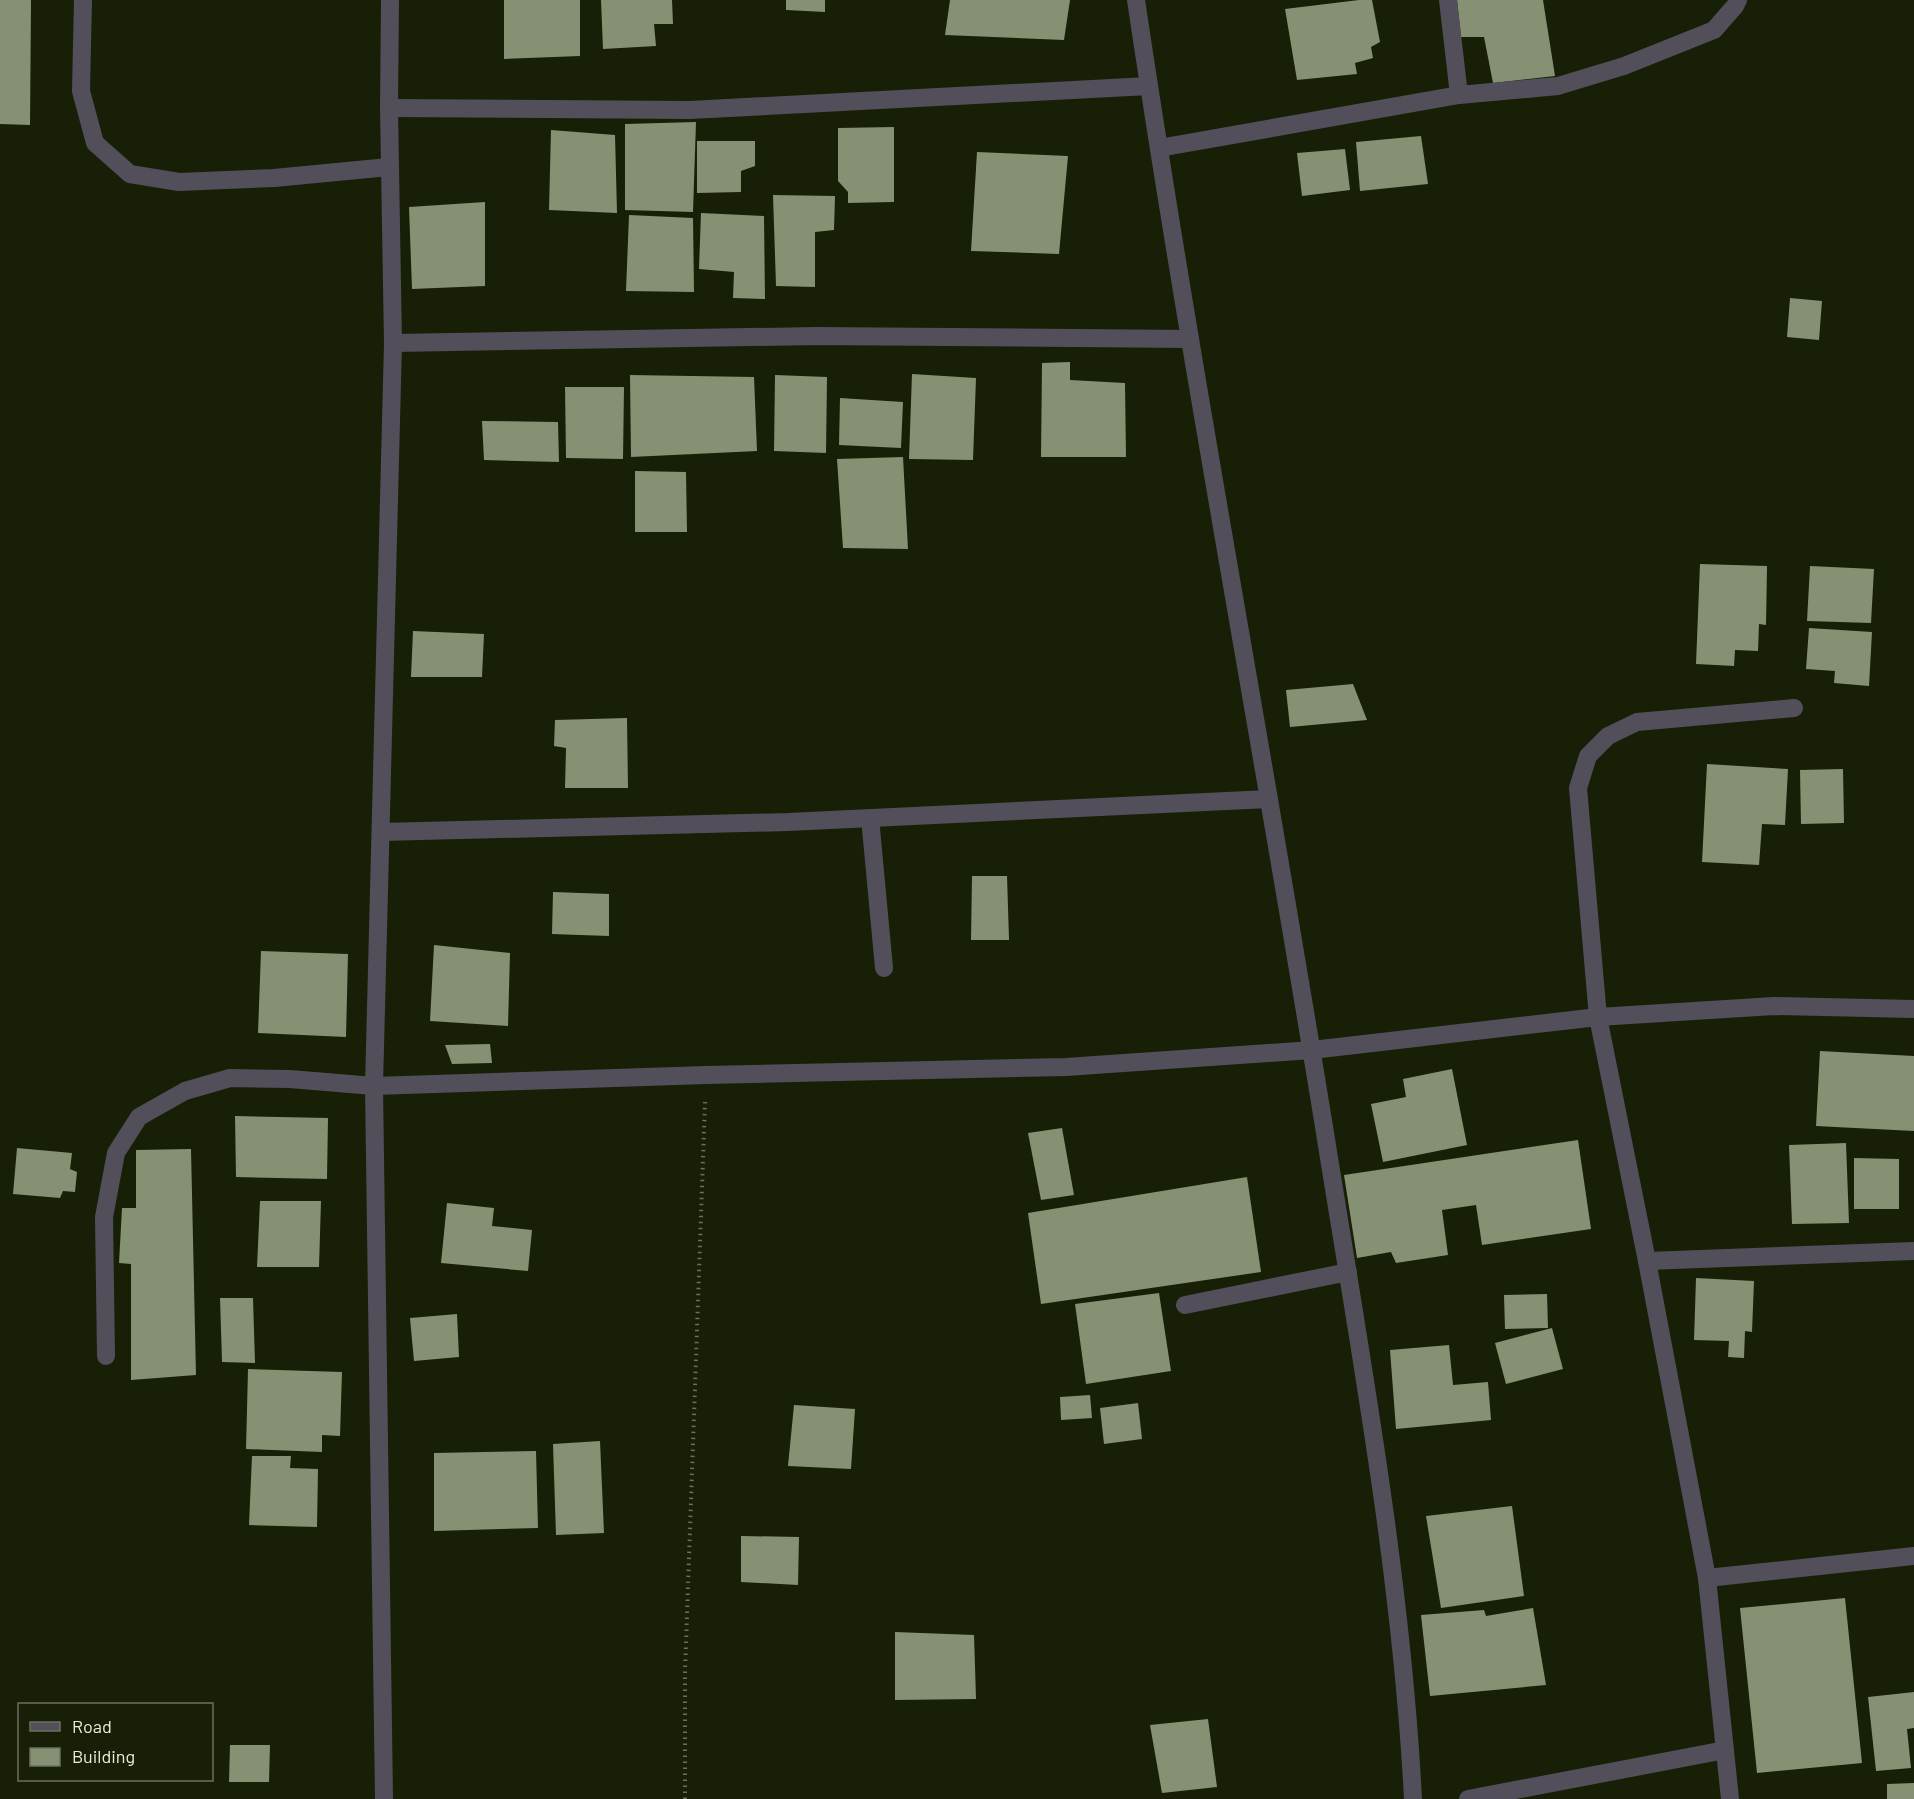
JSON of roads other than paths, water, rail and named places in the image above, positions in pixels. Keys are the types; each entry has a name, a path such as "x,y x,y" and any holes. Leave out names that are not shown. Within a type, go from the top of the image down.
{"street":[{"path":"83,0 81,91 95,143 130,174 179,182 274,178 389,167"},
{"path":"384,1799 374,1086 393,343 388,108 390,0"},
{"path":"1136,0 1190,339 1312,1050 1380,1471 1397,1608 1413,1799"},
{"path":"1448,0 1459,95"},
{"path":"1159,148 1459,95 1558,86 1624,66 1714,30 1738,0"},
{"path":"388,108 690,110 1149,86"},
{"path":"393,343 816,336 1190,339"},
{"path":"1730,1799 1707,1578 1598,1017 1578,788 1588,756 1608,736 1637,722 1794,708"},
{"path":"381,832 788,822 1269,799"},
{"path":"870,818 884,968"},
{"path":"106,1356 104,1216 116,1153 139,1117 185,1091 230,1078 290,1079 374,1086 706,1074 1066,1067 1312,1050 1598,1017 1774,1006 1914,1009"},
{"path":"1647,1261 1914,1251"},
{"path":"1185,1305 1348,1272"},
{"path":"1707,1578 1914,1556"},
{"path":"1468,1799 1725,1750"}]}
